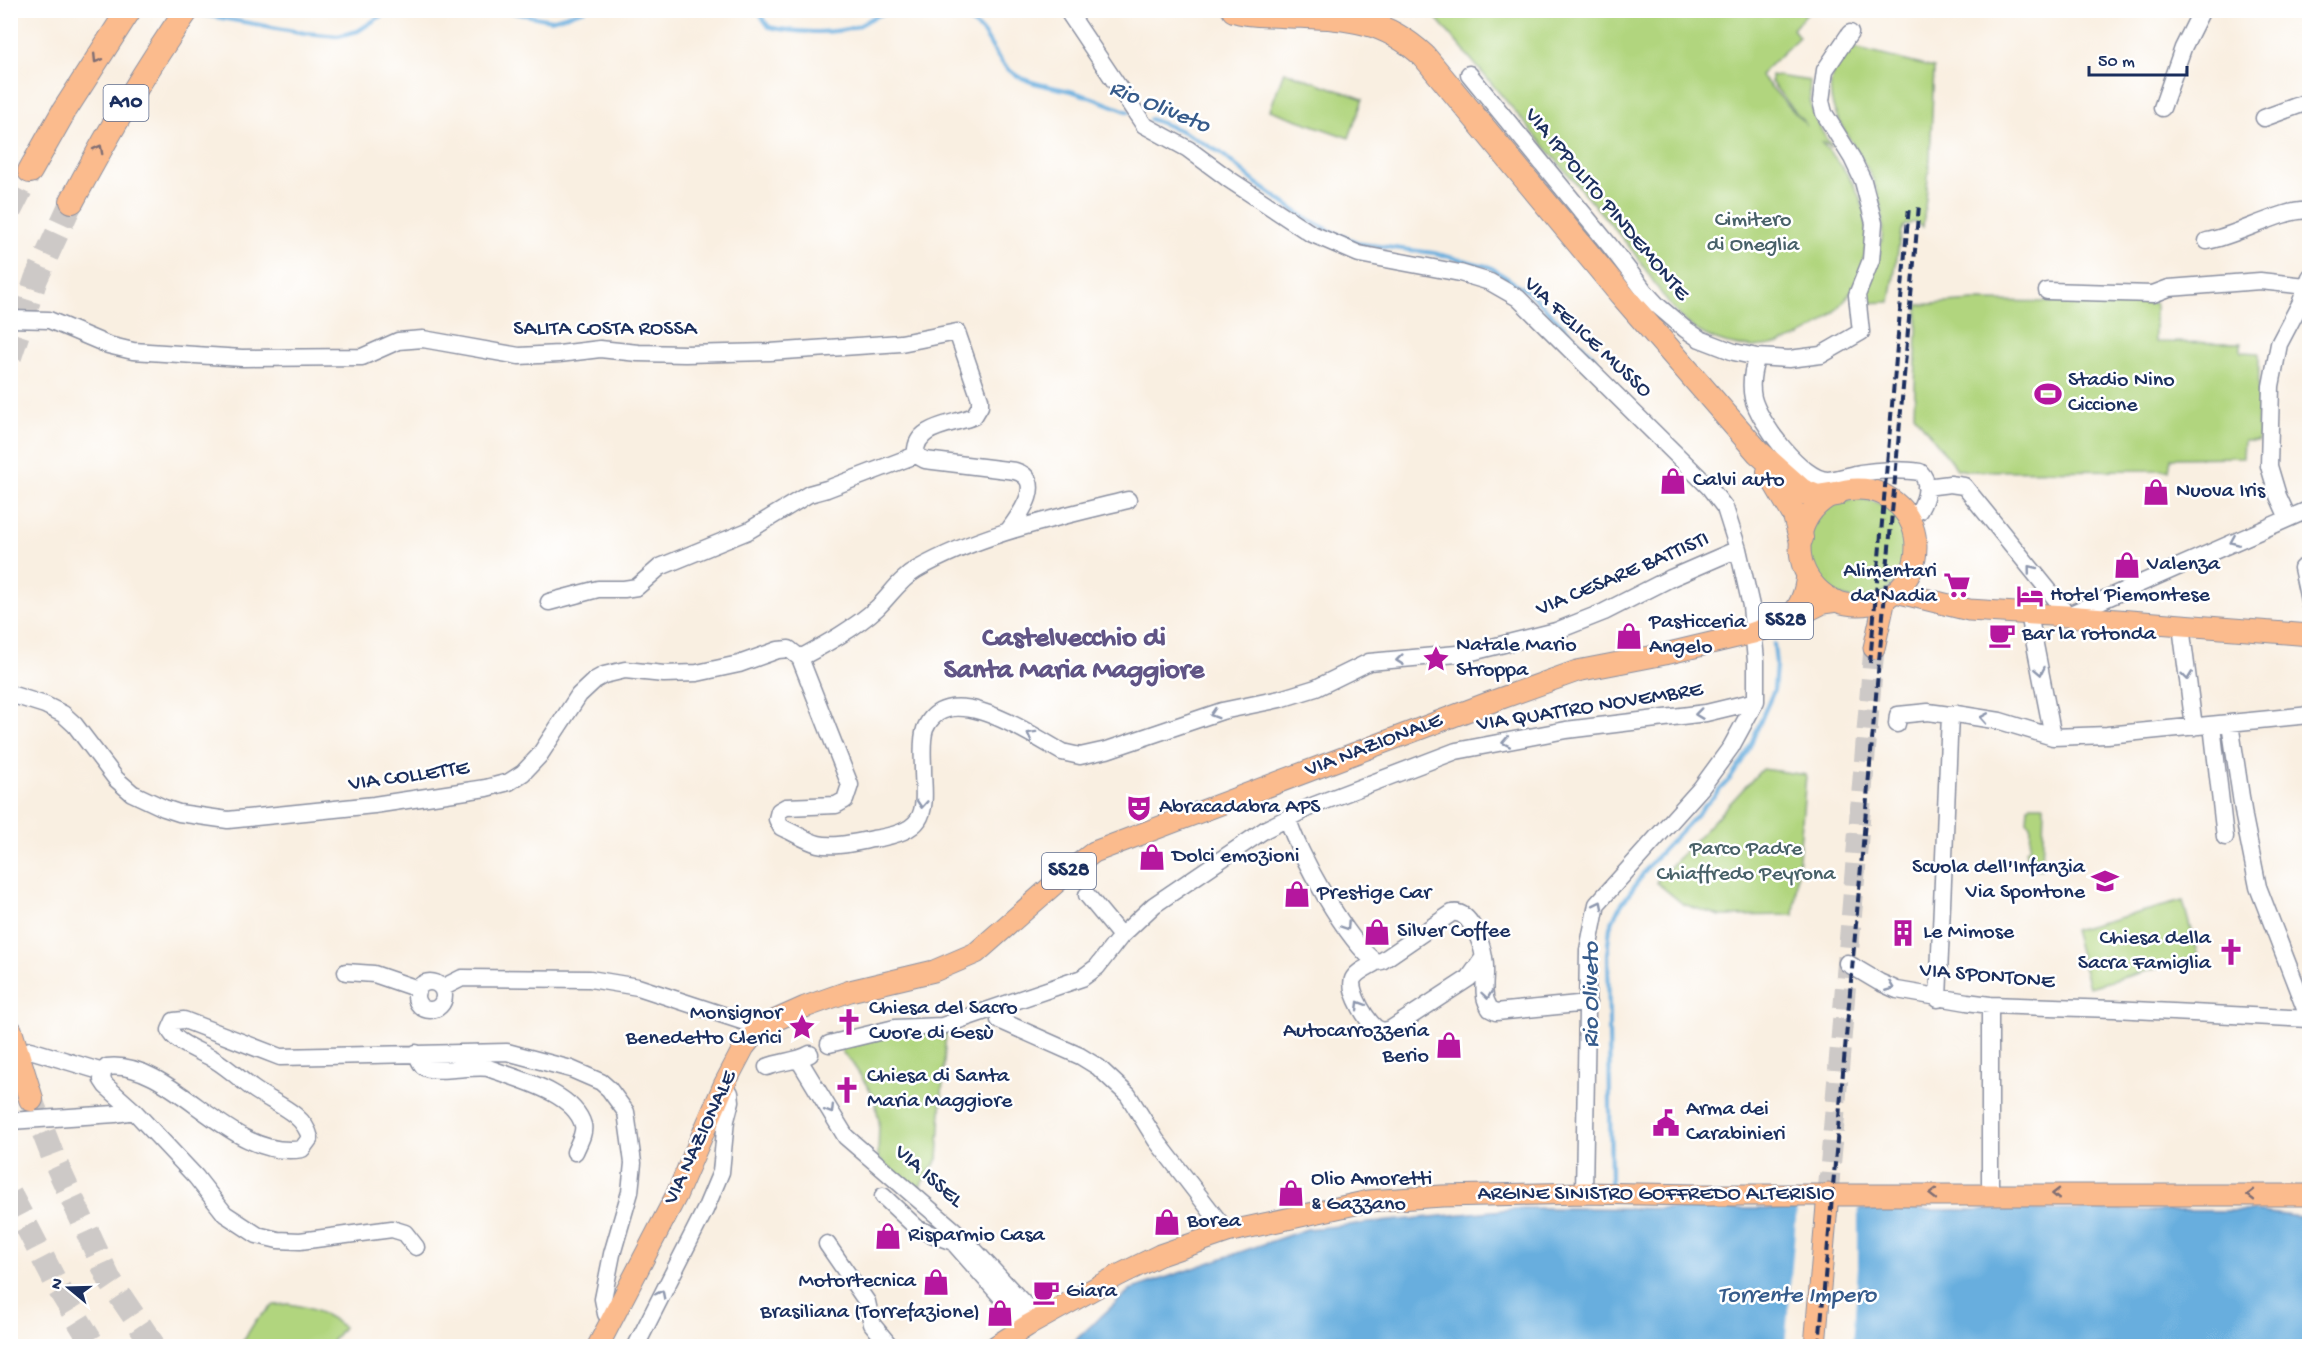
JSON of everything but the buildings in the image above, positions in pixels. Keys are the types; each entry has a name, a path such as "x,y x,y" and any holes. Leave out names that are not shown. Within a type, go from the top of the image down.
{"highway":[{"name":"A10","path":"30,171 64,111 129,10"},
{"name":"A10","path":"72,201 124,107 187,10"},
{"path":"1234,10 1260,15 1356,19 1382,28 1409,42 1424,57 1621,294 1758,452 1802,491 1817,497 1836,494"},
{"path":"1758,452 1795,516 1801,538"},
{"path":"10,1030 32,1099"}],"main road":[{"path":"1846,603 1870,604 1890,595 1910,574 1914,563 1916,546 1913,529 1906,514 1892,500 1862,489 1836,494 1820,504 1808,519 1801,538 1800,550 1807,575 1820,591 1846,603 1865,617 1874,648 1890,595"},
{"path":"1914,563 1926,591 1932,599 1941,604"},
{"name":"SS28","path":"1785,622 1799,606 1804,594 1807,575"},
{"path":"1890,595 1970,610 2310,635"},
{"name":"VIA NAZIONALE","path":"598,1347 676,1196 724,1085 744,1047 760,1027 816,1003 934,971 976,952 1094,852 1577,671 1665,654 1754,633 1785,622 1823,603 1846,603"},
{"name":"ARGINE SINISTRO GOFFREDO ALTERISIO","path":"996,1347 1033,1323 1160,1255 1227,1232 1369,1201 1442,1196 1584,1193 2310,1195"},
{"path":"1815,1347 1828,1194"}],"street":[{"name":"VIA FELICE MUSSO","path":"1067,10 1144,125 1188,149 1310,233 1359,254 1460,273 1490,282 1518,298 1709,487 1725,508 1738,549 1751,606 1756,701"},
{"path":"2162,108 2183,48 2202,10"},
{"name":"VIA IPPOLITO PINDEMONTE","path":"1469,74 1658,306 1678,324 1700,339 1734,352 1757,357 1789,359 1821,355 1861,332 1857,296 1871,260 1874,223 1863,182 1852,158 1824,113 1821,101 1825,70 1850,33"},
{"path":"2264,118 2310,101"},
{"path":"2207,240 2228,237 2294,211 2310,211"},
{"path":"2047,291 2153,294 2169,288 2260,280 2308,282 2300,304 2279,344 2273,375 2268,438 2269,466 2277,496 2288,518"},
{"name":"SALITA COSTA ROSSA","path":"10,318 49,320 108,345 133,351 242,358 362,357 398,340 423,339 519,356 600,349 673,354 770,352 901,343 957,332 981,399 980,405 974,416 935,428 925,434 915,449 916,455"},
{"path":"1757,357 1752,382 1756,409 1803,470 1815,477 1829,480 1875,472 1920,472 1925,477 1924,502 1918,511 1906,514"},
{"path":"549,602 598,589 624,590 637,587 660,567 752,529 809,494 916,455 925,460 1015,471 1023,474 1029,482 1030,493 1020,514 1008,531"},
{"path":"1926,487 1950,484 1965,486 2059,603 2066,616 2310,509"},
{"path":"800,658 848,629 877,608 896,585 914,571 956,551 1008,531 1128,500"},
{"name":"VIA CESARE BATTISTI","path":"800,658 829,736 849,779 850,790 845,800 836,805 786,807 779,811 777,819 784,829 814,843 828,845 876,839 906,830 914,825 923,810 924,736 932,718 947,710 970,709 995,715 1062,752 1080,756 1107,750 1222,711 1281,699 1316,688 1369,662 1468,653 1556,631 1738,549"},
{"path":"2302,568 2310,605"},
{"path":"2029,614 2053,737"},
{"path":"2181,626 2194,727"},
{"name":"VIA COLLETTE","path":"10,694 45,705 63,714 75,725 116,779 132,793 179,813 228,820 374,805 486,788 509,782 539,756 586,687 604,675 625,670 664,674 697,673 732,666 783,649 793,651 800,658"},
{"path":"1584,1193 1588,950 1597,904 1701,788 1731,747 1756,701"},
{"name":"VIA QUATTRO NOVEMBRE","path":"829,1044 895,1028 942,1026 1082,978 1097,967 1121,936 1154,904 1266,829 1312,806 1360,787 1456,752 1566,730 1706,713 1756,701"},
{"path":"1897,724 1898,715 1928,712 1974,716 2018,725 2053,737 2107,735 2310,715"},
{"path":"1938,999 1950,715"},
{"path":"2230,723 2244,817 2258,887 2309,1019"},
{"path":"2212,725 2225,837"},
{"path":"1288,819 1292,835 1323,892 1364,953 1376,962"},
{"path":"1087,895 1121,936"},
{"path":"1484,957 1469,978 1455,989 1391,1029 1381,1030 1372,1025 1355,996 1352,986 1356,975 1376,962 1382,961 1455,912 1464,915 1473,927 1484,957 1485,997 1490,1009 1496,1012 1588,1003"},
{"name":"VIA SPONTONE","path":"1847,963 1897,990 1938,999 1990,1005 2309,1019"},
{"path":"346,972 374,974 418,989"},
{"path":"441,988 462,978 591,979 638,987 760,1027"},
{"path":"429,982 441,988 443,1002 433,1011 420,1006 416,998 418,989 429,982"},
{"path":"1990,1005 1990,1194"},
{"path":"416,1246 405,1233 392,1228 300,1241 278,1240 257,1235 225,1214 196,1177 134,1110 106,1086 102,1080 103,1072 107,1067 118,1066 147,1075 228,1128 259,1145 286,1152 302,1149 310,1138 308,1128 289,1110 254,1090 216,1061 174,1038 170,1030 174,1021 184,1020 280,1057 507,1052 571,1069 601,1082 626,1112 633,1163 630,1192 612,1254 603,1299 606,1314 614,1318"},
{"path":"999,1020 1080,1056 1098,1067 1128,1095 1156,1140 1227,1232"},
{"path":"30,1050 103,1072"},
{"path":"416,1053 423,1066 433,1071 476,1066 489,1068 561,1097 578,1116 583,1126 575,1152"},
{"name":"VIA ISSEL","path":"766,1067 804,1057 846,1137 962,1237 1033,1323"},
{"path":"636,1347 705,1210 721,1172 726,1120 731,1101 730,1093 724,1085"},
{"path":"10,1121 116,1114 134,1110"},
{"path":"883,1196 918,1229 953,1242 1033,1323"},
{"path":"827,1244 867,1302 872,1324 890,1347"}],"green space":[{"name":"Cimitero di Oneglia","path":"1433,10 1809,11 1793,29 1799,37 1760,75 1807,126 1771,82 1771,75 1810,81 1812,108 1822,132 1832,147 1821,142 1842,166 1858,193 1865,214 1866,237 1862,266 1851,291 1834,313 1812,330 1786,342 1759,347 1730,344 1703,334 1690,326 1661,294 1628,245 1431,12"},
{"path":"1850,47 1934,68 1930,159 1923,227 1914,222 1904,226 1901,231 1890,302 1862,303 1880,251 1882,218 1879,198 1872,178 1839,120 1831,96 1834,70"},
{"path":"1284,71 1363,99 1349,138 1270,110"},
{"path":"1974,301 2155,303 2155,342 2241,343 2241,352 2259,353 2258,441 2244,441 2243,457 2171,458 2169,470 1968,471 1957,469 1914,414 1918,305"},
{"path":"1858,499 1886,507 1900,521 1908,549 1900,577 1886,591 1858,599 1830,591 1816,577 1808,549 1816,521 1830,507"},
{"name":"Parco Padre Chiaffredo Peyrona","path":"1762,769 1806,775 1794,915 1720,916 1683,904 1656,882"},
{"path":"2030,805 2044,805 2042,869 2028,868 2026,865 2026,850 2030,847 2031,825 2027,821"},
{"path":"2183,901 2198,957 2089,987 2073,930"},
{"path":"946,1031 938,1159 916,1192 878,1158 879,1121 874,1096 842,1052 841,1046 875,1036"},
{"path":"289,1304 318,1311 343,1327 329,1346 240,1346 256,1320 274,1305"}],"water":[{"name":"Torrente Impero","path":"1524,1208 2253,1211 2309,1218 2309,1346 1069,1346 1130,1290 1307,1229"}],"pier":[{"path":"1797,1206 1858,1207 1858,1267 1853,1346 1785,1346"}],"waterway":[{"name":"Rio Oliveto","path":"193,13 305,33 338,36 358,31 390,10"},
{"name":"Rio Oliveto","path":"499,10 551,20 585,10"},
{"name":"Rio Oliveto","path":"757,10 769,27 812,32 846,30 887,13 905,11 951,16 965,20 981,31 1001,62 1016,75 1033,82 1084,95 1129,112"},
{"name":"Rio Oliveto","path":"1150,119 1180,130 1221,153 1256,183 1305,218 1337,234 1362,244 1434,253 1490,267 1531,294 1596,359"},
{"name":"Rio Oliveto","path":"1611,1185 1608,945 1610,927 1617,911 1649,865 1731,778 1746,755 1774,690 1776,665 1774,644"}],"tunnel":[{"path":"10,211 30,171"},
{"path":"10,357 36,279 72,201"},
{"path":"1828,1194 1874,648"},
{"path":"31,1099 53,1157 110,1281 154,1346"},
{"path":"10,1194 59,1289 94,1346"}],"railway":[{"path":"1819,1346 1919,205"},
{"path":"1870,663 1909,206"}],"place":[{"name":"Stadio Nino Ciccione","path":"2048,394"},
{"name":"Calvi auto","path":"1673,481"},
{"name":"Nuova Iris","path":"2156,492"},
{"name":"Valenza","path":"2127,565"},
{"name":"Alimentari da Nadia","path":"1957,585"},
{"name":"Hotel Piemontese","path":"2030,596"},
{"name":"Bar la rotonda","path":"2002,635"},
{"name":"Pasticceria Angelo","path":"1629,636"},
{"name":"Natale Mario Stroppa","path":"1436,659"},
{"name":"Abracadabra APS","path":"1139,808"},
{"name":"Dolci emozioni","path":"1152,857"},
{"name":"Scuola dell'Infanzia Via Spontone","path":"2105,881"},
{"name":"Prestige Car","path":"1297,894"},
{"name":"Silver Coffee","path":"1377,932"},
{"name":"Le Mimose","path":"1903,933"},
{"name":"Chiesa della Sacra Famiglia","path":"2231,952"},
{"name":"Chiesa del Sacro Cuore di Gesù","path":"849,1022"},
{"name":"Monsignor Benedetto Clerici","path":"802,1027"},
{"name":"Autocarrozzeria Berio","path":"1449,1045"},
{"name":"Chiesa di Santa Maria Maggiore","path":"847,1090"},
{"name":"Arma dei Carabinieri","path":"1666,1123"},
{"name":"Olio Amoretti & Gazzano","path":"1291,1193"},
{"name":"Borea","path":"1167,1222"},
{"name":"Risparmio Casa","path":"888,1236"},
{"name":"Motortecnica","path":"936,1282"},
{"name":"Giara","path":"1046,1292"},
{"name":"Brasiliana (Torrefazione)","path":"1000,1313"}],"district":[{"name":"Castelvecchio di Santa Maria Maggiore","path":"1074,655"}]}
